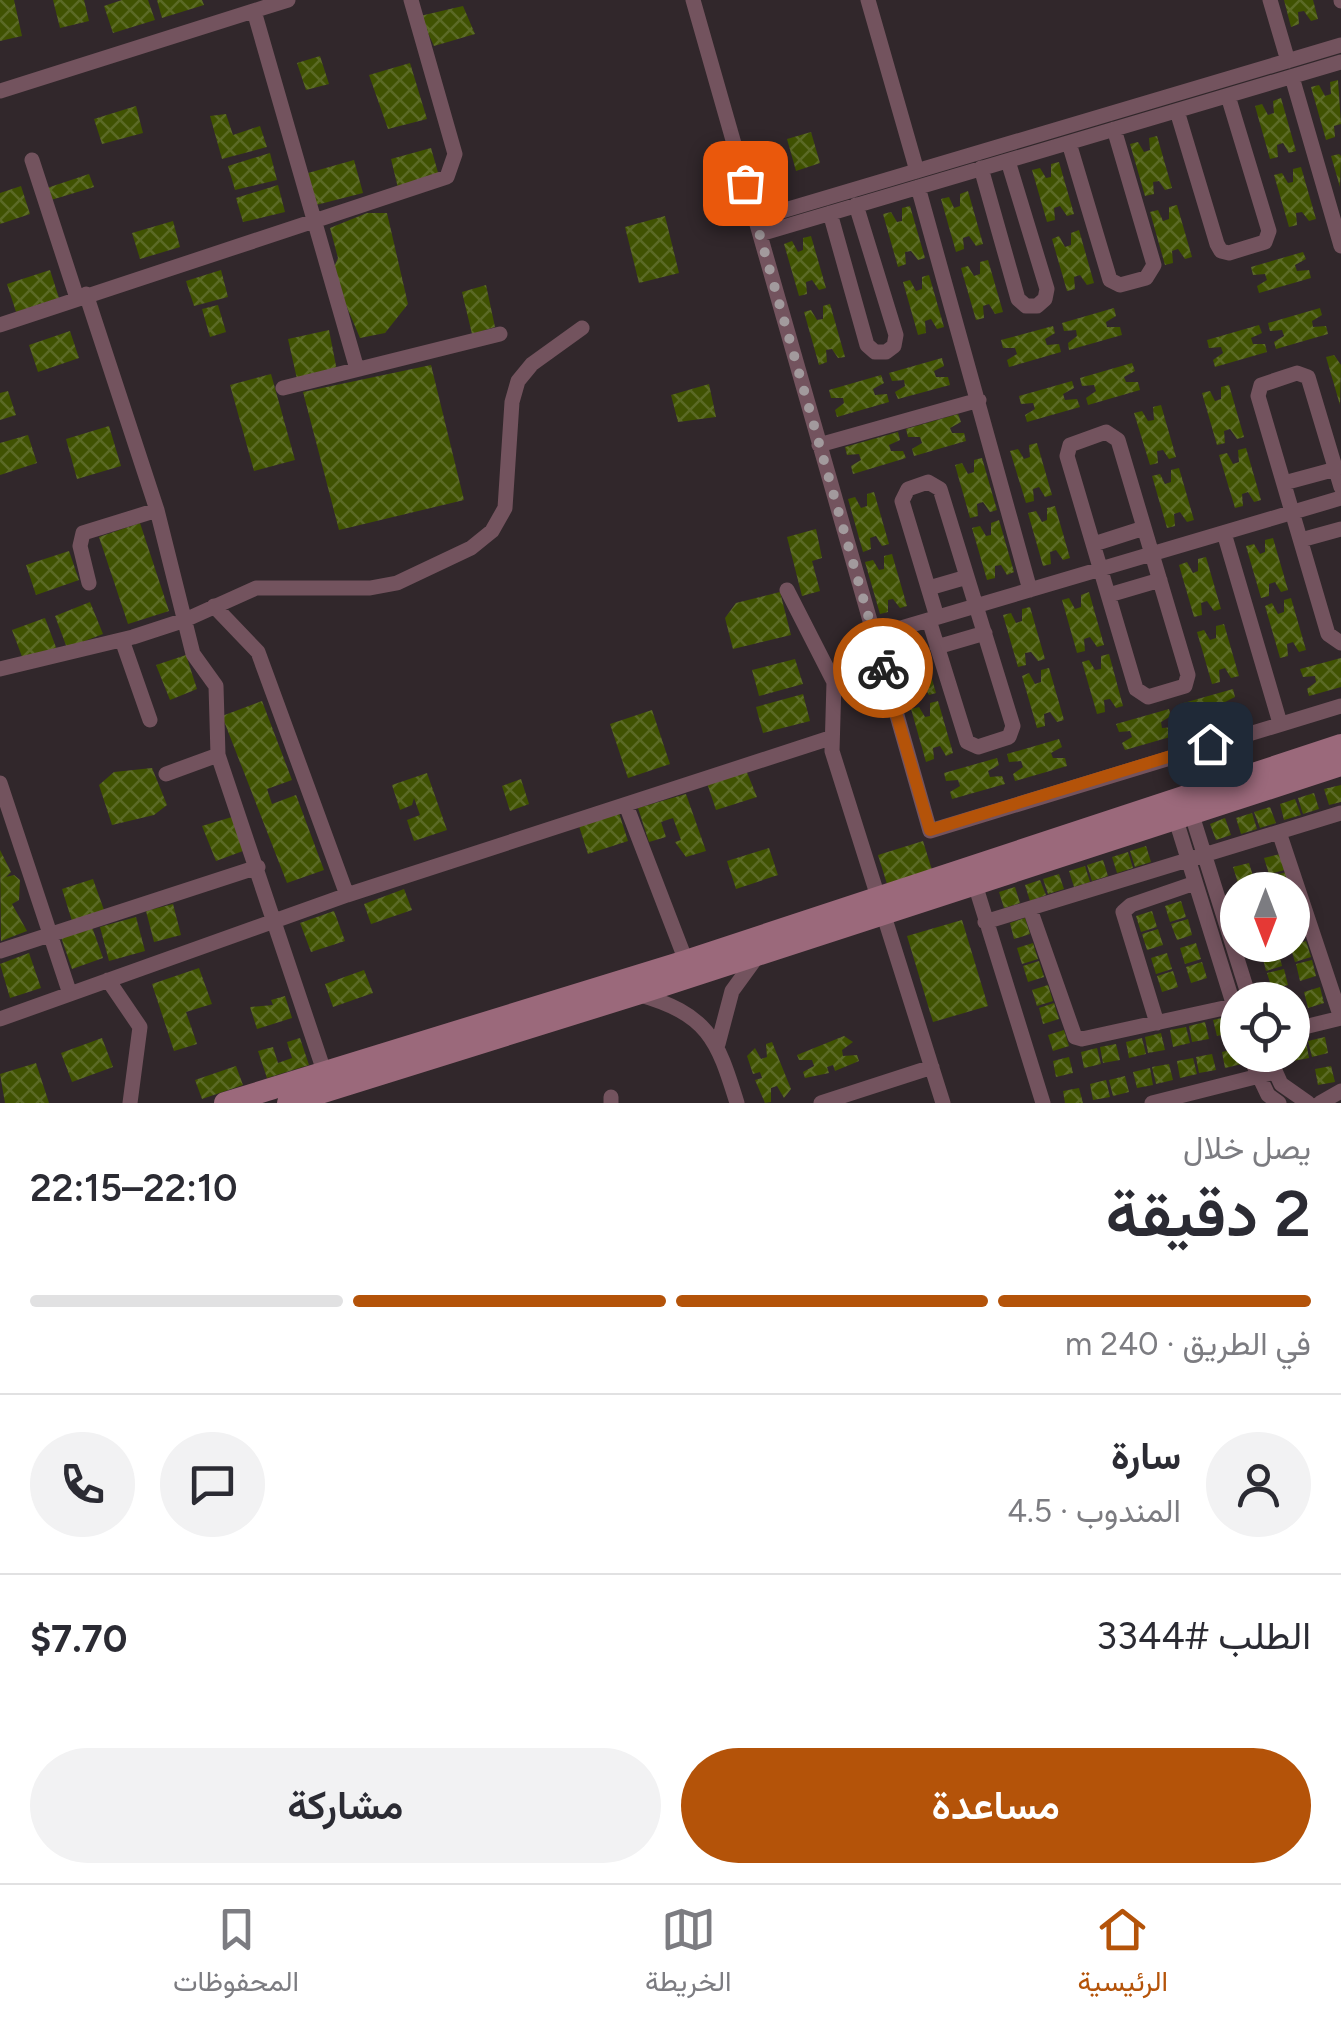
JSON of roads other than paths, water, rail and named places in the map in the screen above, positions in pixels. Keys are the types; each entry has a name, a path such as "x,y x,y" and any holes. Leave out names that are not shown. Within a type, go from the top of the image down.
{"street":[{"path":"225,0 241,11 314,222 357,369"},
{"path":"0,91 241,11 288,0"},
{"path":"0,326 441,181 452,170 454,154 411,0"},
{"path":"693,0 930,830 1341,706"},
{"path":"868,0 911,181 979,400 1030,590"},
{"path":"1270,0 1341,246"},
{"path":"937,173 982,168 1228,96 1341,45"},
{"path":"758,227 1291,69 1341,62"},
{"path":"1177,111 1217,244 1229,253 1265,242 1269,231 1228,96"},
{"path":"1069,142 1110,280 1120,285 1146,278 1154,265 1114,130"},
{"path":"32,160 157,510 195,658 216,686 218,754 277,920 324,1071"},
{"path":"982,168 1018,299 1026,306 1037,306 1046,300 1047,289 1008,160"},
{"path":"758,227 856,206 911,181"},
{"path":"830,213 867,345 875,352 886,352 894,346 896,335 856,206"},
{"path":"837,238 864,230"},
{"path":"0,670 122,640 185,620 265,586 384,586 482,540 500,520 508,495 512,402 518,381 532,364 582,328"},
{"path":"282,388 500,334"},
{"path":"1341,487 1305,374 1265,383 1258,392 1328,634 1341,642"},
{"path":"819,445 979,400"},
{"path":"1106,432 1118,440 1144,528 1189,679 1181,688 1144,697 1136,688 1067,452 1074,443 1106,432"},
{"path":"1284,483 1336,470"},
{"path":"928,482 940,488 967,577 1013,730 1006,738 978,747 966,738 937,647 929,588 902,501 908,489 928,482"},
{"path":"874,636 1341,498"},
{"path":"89,582 80,546 83,533 157,510"},
{"path":"1094,544 1144,528"},
{"path":"1301,540 1341,529"},
{"path":"1224,532 1280,723"},
{"path":"929,588 967,577"},
{"path":"1109,595 1160,580"},
{"path":"787,590 834,682 830,738 943,1103"},
{"path":"214,606 250,640 260,658 347,896"},
{"path":"937,647 985,633"},
{"path":"122,640 150,720"},
{"path":"0,1019 347,896 830,738"},
{"path":"288,1103 464,1037 686,961 880,903 1341,745"},
{"path":"166,774 218,754"},
{"path":"225,1103 324,1071 637,994 760,954 880,903 974,882 1341,764"},
{"path":"0,782 70,994"},
{"path":"626,805 686,961"},
{"path":"986,922 1341,812"},
{"path":"1183,814 1205,855 1244,982"},
{"path":"1183,814 1188,860 1226,982"},
{"path":"1279,832 1341,1018 1310,1026"},
{"path":"0,951 258,867"},
{"path":"974,882 1043,1103"},
{"path":"1157,1023 1123,912 1130,904 1195,883"},
{"path":"1030,909 1075,1037 1082,1039 1220,1014"},
{"path":"718,1044 732,990 760,954"},
{"path":"108,980 140,1027 130,1103"},
{"path":"637,994 682,1012 718,1044 737,1103"},
{"path":"820,1103 932,1067"},
{"path":"1256,1072 1279,1103"},
{"path":"1152,1103 1275,1072 1281,1084 1308,1103"},
{"path":"1320,1103 1341,1091"}]}
